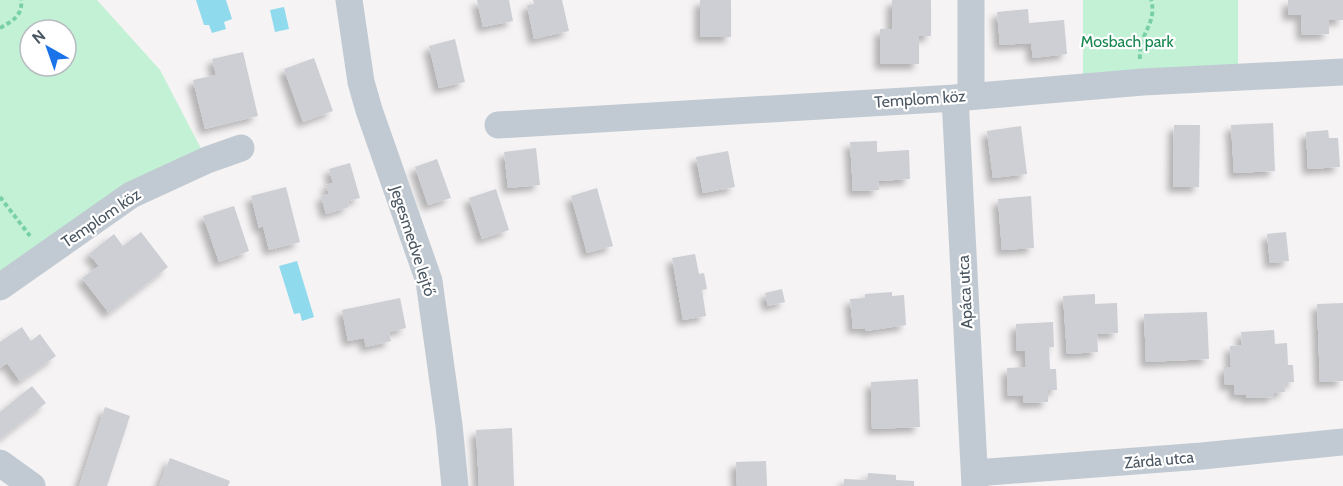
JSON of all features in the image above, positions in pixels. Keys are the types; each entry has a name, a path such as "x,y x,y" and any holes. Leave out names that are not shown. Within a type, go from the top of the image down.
{"street":[{"name":"Jegesmedve lejtő","path":"349,0 361,82 429,281 449,425 454,486"},
{"name":"Apáca utca","path":"971,0 963,97 975,479"},
{"name":"Templom köz","path":"498,125 963,97 1143,82 1343,72"},
{"name":"Templom köz","path":"0,287 131,195 207,160 241,148"},
{"name":"Zárda utca","path":"975,479 1343,442"},
{"path":"0,463 32,486"}],"path":[{"path":"0,28 16,19 22,7 21,0"},
{"path":"1143,82 1140,51 1142,38 1153,15 1151,0"},
{"path":"0,197 44,256"}],"green space":[{"path":"0,0 97,0 160,70 207,160 0,287"},
{"name":"Mosbach park","path":"1083,0 1238,0 1238,77 1083,87"}],"water":[{"path":"196,0 226,0 232,19 224,22 226,29 212,33 209,25 204,25"},
{"path":"284,7 289,29 275,32 270,10"},
{"path":"297,261 314,317 302,321 300,313 294,314 279,266"}],"building":[{"path":"477,0 509,0 513,21 483,27"},
{"path":"533,0 562,0 569,31 534,39 527,5 534,4"},
{"path":"700,0 731,0 731,37 700,37"},
{"path":"892,0 931,0 931,36 919,36 919,64 880,64 880,29 892,29"},
{"path":"1288,0 1343,0 1343,20 1329,20 1329,34 1302,35 1301,15 1288,15"},
{"path":"1028,9 1029,23 1064,20 1067,54 1033,58 1031,43 1000,45 997,12"},
{"path":"455,39 465,82 439,88 429,46"},
{"path":"243,52 258,116 205,129 193,80 216,75 212,59"},
{"path":"314,58 333,111 303,122 284,69"},
{"path":"1273,123 1275,171 1234,173 1231,125"},
{"path":"1174,125 1200,125 1199,187 1173,187"},
{"path":"1021,126 1027,174 993,178 987,131"},
{"path":"1328,130 1329,138 1338,138 1340,167 1308,169 1306,132"},
{"path":"877,141 877,152 909,150 910,179 878,181 879,190 853,191 850,142"},
{"path":"536,148 540,185 508,188 504,152"},
{"path":"728,151 735,187 703,193 696,157"},
{"path":"437,159 451,198 428,205 415,167"},
{"path":"350,163 360,198 348,201 349,207 326,214 321,196 329,194 326,185 333,183 329,169"},
{"path":"286,187 300,242 269,250 263,226 259,228 251,196"},
{"path":"597,188 613,246 587,253 571,196"},
{"path":"496,189 509,230 482,239 469,198"},
{"path":"1031,196 1034,248 1002,250 998,199"},
{"path":"234,206 249,251 219,262 203,216"},
{"path":"141,232 168,267 109,313 82,278 99,266 89,254 114,234 123,246"},
{"path":"1286,232 1289,261 1270,263 1267,234"},
{"path":"695,254 699,274 704,273 707,289 702,290 706,316 683,320 672,258"},
{"path":"782,289 785,302 768,306 765,293"},
{"path":"892,292 892,296 904,295 906,325 866,331 865,328 853,329 850,299 865,298 865,294"},
{"path":"1095,294 1095,304 1117,303 1118,333 1097,334 1098,352 1067,354 1063,296"},
{"path":"400,298 406,328 389,332 391,341 366,347 364,338 348,341 342,310"},
{"path":"1343,303 1343,381 1320,382 1317,304"},
{"path":"1207,312 1209,359 1146,362 1144,314"},
{"path":"1053,322 1054,347 1049,347 1050,369 1056,369 1057,390 1048,390 1048,402 1024,403 1023,395 1008,396 1007,368 1026,367 1025,351 1017,351 1016,324"},
{"path":"22,327 31,341 40,334 56,356 20,381 7,363 0,368 0,342"},
{"path":"1274,330 1275,344 1287,343 1288,365 1293,365 1294,382 1284,383 1285,392 1274,393 1274,397 1246,398 1246,394 1235,395 1234,385 1225,385 1224,367 1231,367 1230,346 1242,345 1241,332"},
{"path":"918,379 920,427 872,429 871,382"},
{"path":"32,386 46,403 0,439 0,412"},
{"path":"105,407 130,416 107,486 79,486"},
{"path":"512,428 514,486 479,486 476,430"},
{"path":"170,458 230,481 228,486 159,486"},
{"path":"766,461 767,486 737,486 736,462"},
{"path":"868,473 896,475 896,480 914,481 914,486 844,486 844,479 867,480"}]}
